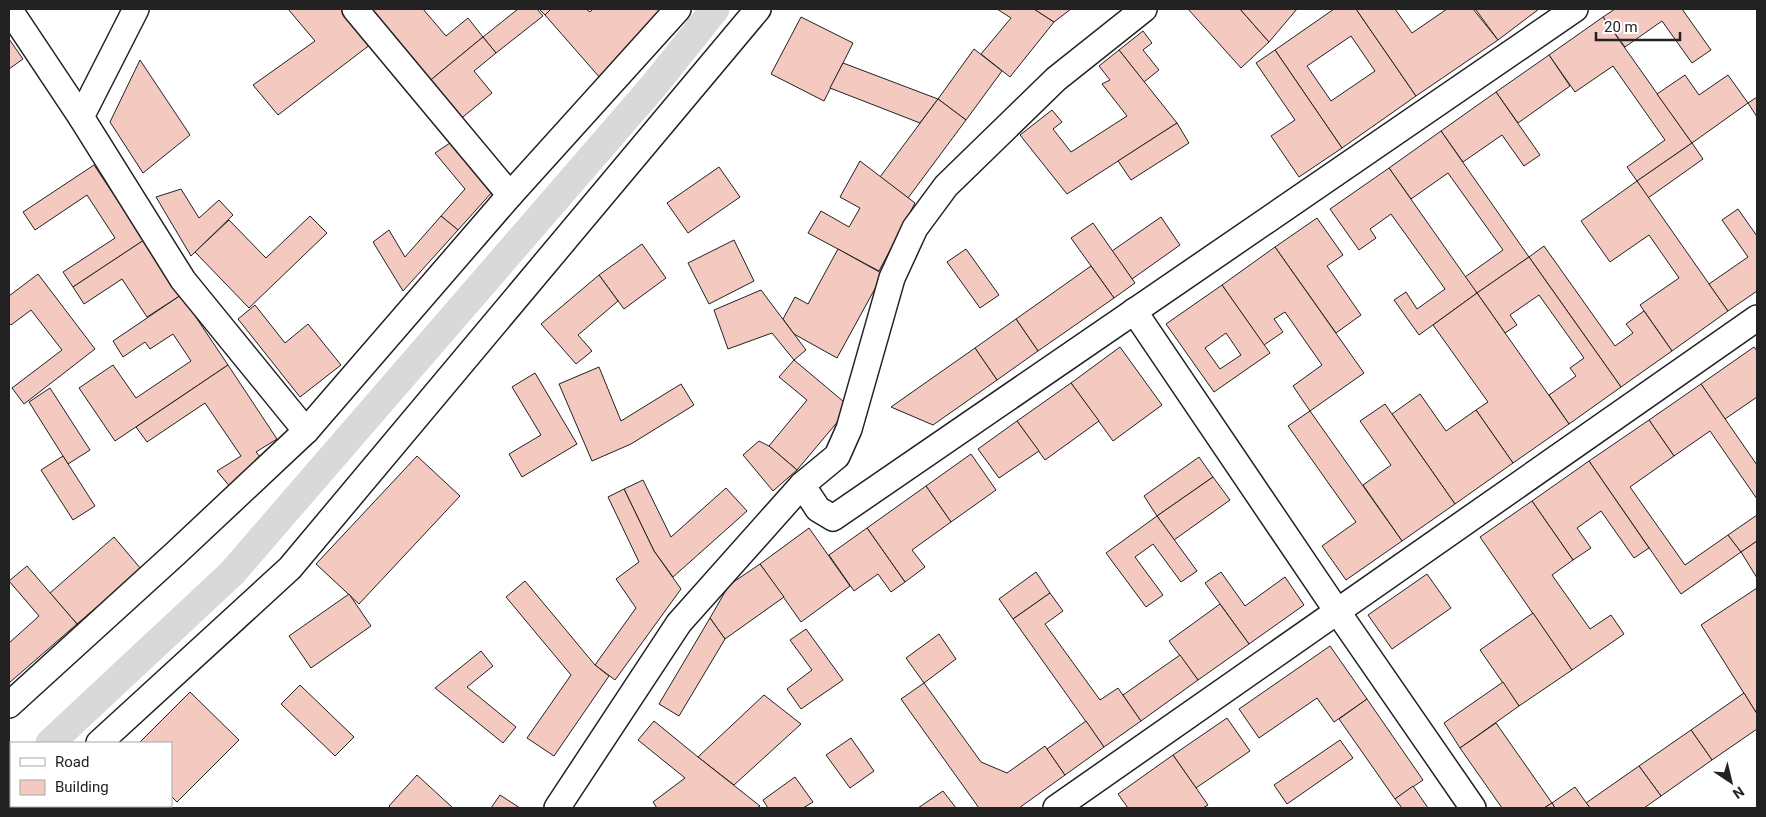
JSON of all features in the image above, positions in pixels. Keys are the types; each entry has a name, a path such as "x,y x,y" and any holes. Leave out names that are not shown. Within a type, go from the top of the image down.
{"street":[{"path":"9,9 81,116 184,280 306,431"},
{"path":"81,116 136,9"},
{"path":"355,9 510,195"},
{"path":"9,705 176,554 306,431 510,195 678,9"},
{"path":"100,742 290,568 758,9"},
{"path":"557,808 679,623 802,485 837,456 849,429 892,278 914,228 946,186 1056,79 1144,9"},
{"path":"802,485 818,509 833,518 1575,9"},
{"path":"1134,311 1336,611 1472,808"},
{"path":"1056,808 1757,318"}],"building":[{"path":"288,9 341,9 371,44 278,115 253,85 315,41"},
{"path":"369,9 423,9 446,36 468,18 483,37 427,83"},
{"path":"518,9 537,9 543,16 496,53 483,37"},
{"path":"539,9 551,9 545,15"},
{"path":"551,9 586,9 590,12 593,9 663,9 601,79 545,15"},
{"path":"997,9 1034,9 1054,22 1010,77 981,54 1011,18"},
{"path":"1034,9 1071,9 1054,22"},
{"path":"1188,9 1240,9 1269,42 1241,68"},
{"path":"1240,9 1297,9 1269,42"},
{"path":"1334,9 1356,9 1416,96 1342,148 1275,50","holes":["1351,36 1375,71 1331,101 1307,66"]},
{"path":"1356,9 1395,9 1412,33 1447,9 1473,9 1498,40 1416,96"},
{"path":"1477,9 1539,9 1498,40"},
{"path":"1615,9 1682,9 1711,50 1692,63 1662,21 1625,47 1603,17"},
{"path":"801,17 853,43 824,101 771,74"},
{"path":"1603,17 1692,143 1637,181 1627,167 1665,140 1613,66 1575,92 1549,55"},
{"path":"1143,31 1152,43 1143,50 1159,70 1144,82 1119,50"},
{"path":"483,37 496,53 474,71 492,93 458,121 427,83"},
{"path":"9,39 23,59 9,69"},
{"path":"974,49 1002,71 966,120 938,99"},
{"path":"1119,50 1177,123 1067,194 1020,135 1052,110 1062,122 1053,129 1071,152 1127,116 1102,84 1110,80 1099,66"},
{"path":"1275,50 1342,148 1299,177 1271,136 1295,120 1256,63"},
{"path":"1549,55 1570,86 1518,123 1496,92"},
{"path":"140,60 190,135 143,173 110,122"},
{"path":"843,63 938,99 920,123 830,88"},
{"path":"1685,75 1699,95 1728,75 1748,103 1692,143 1657,94"},
{"path":"1496,92 1540,155 1524,166 1502,135 1463,162 1441,131"},
{"path":"1757,97 1757,117 1748,103"},
{"path":"938,99 966,120 908,198 880,177"},
{"path":"1177,123 1189,143 1131,180 1118,161"},
{"path":"1441,131 1529,257 1477,293 1465,277 1503,250 1448,173 1411,199 1389,168"},
{"path":"450,143 493,191 458,230 441,216 465,189 435,153"},
{"path":"1692,143 1703,159 1648,198 1637,181"},
{"path":"860,161 915,203 879,271 808,233 821,211 849,227 860,208 840,197"},
{"path":"94,165 144,240 73,287 63,272 115,238 87,195 35,230 23,212"},
{"path":"719,167 740,197 688,233 667,203"},
{"path":"1389,168 1477,293 1419,335 1394,300 1406,292 1417,309 1445,289 1391,214 1370,229 1376,238 1359,250 1330,209"},
{"path":"1637,181 1728,311 1672,351 1640,305 1679,278 1649,235 1610,262 1581,221"},
{"path":"181,189 199,218 219,200 233,215 191,256 156,197"},
{"path":"1738,209 1757,236 1757,291 1728,311 1709,284 1748,257 1722,220"},
{"path":"310,216 327,233 249,308 195,252 229,220 266,258"},
{"path":"441,216 458,230 403,291 373,242 389,230 405,257"},
{"path":"1161,217 1180,245 1132,279 1112,251"},
{"path":"1317,218 1343,255 1327,266 1361,315 1336,333 1275,247"},
{"path":"1093,223 1135,283 1114,298 1071,238"},
{"path":"144,240 181,295 147,317 122,279 84,304 73,287"},
{"path":"734,240 754,281 709,304 688,263"},
{"path":"642,244 666,278 624,309 599,275"},
{"path":"1544,246 1615,346 1633,333 1626,324 1644,311 1672,351 1621,387 1529,257"},
{"path":"1275,247 1364,373 1310,411 1293,386 1322,365 1285,312 1274,319 1283,332 1264,345 1222,285"},
{"path":"838,249 883,274 837,358 794,334 783,319 795,297 808,304"},
{"path":"966,249 999,295 980,308 947,262"},
{"path":"1529,257 1621,387 1569,424 1549,395 1576,376 1570,368 1584,358 1539,295 1510,315 1517,325 1505,333 1477,293"},
{"path":"1091,266 1114,298 1038,351 1016,319"},
{"path":"38,274 95,349 24,404 12,388 62,350 31,310 11,325 9,323 9,296"},
{"path":"599,275 618,301 578,335 592,351 576,364 541,324"},
{"path":"1222,285 1270,353 1214,392 1166,324","holes":["1226,333 1241,355 1220,369 1205,348"]},
{"path":"761,290 806,350 794,360 772,333 728,349 714,310"},
{"path":"1477,293 1569,424 1513,463 1476,410 1488,402 1433,325"},
{"path":"181,295 228,365 115,441 79,388 113,365 136,398 191,361 173,334 150,349 145,342 123,357 113,341"},
{"path":"255,305 285,343 308,324 341,365 300,397 238,319"},
{"path":"1016,319 1038,351 997,380 975,348"},
{"path":"1120,347 1162,405 1113,441 1071,383"},
{"path":"1754,347 1757,351 1757,397 1725,419 1701,384"},
{"path":"975,348 997,380 933,425 891,407"},
{"path":"794,360 850,407 797,470 769,446 807,400 779,377"},
{"path":"228,365 277,439 256,452 263,460 231,488 217,471 241,456 205,403 147,442 136,427"},
{"path":"599,367 621,421 681,384 694,405 631,444 592,461 559,384"},
{"path":"535,373 577,444 522,477 509,454 541,435 512,387"},
{"path":"1071,383 1099,421 1045,460 1017,421"},
{"path":"1701,384 1757,465 1757,499 1710,431 1674,456 1649,420"},
{"path":"50,388 90,450 68,464 29,402"},
{"path":"1420,394 1446,431 1476,410 1513,463 1455,504 1392,414"},
{"path":"1385,404 1455,504 1402,541 1363,485 1391,465 1360,421"},
{"path":"1310,411 1402,541 1346,580 1322,546 1356,522 1288,426"},
{"path":"1649,420 1674,456 1630,487 1685,565 1728,535 1741,552 1681,594 1589,461"},
{"path":"1017,421 1039,451 999,478 978,449"},
{"path":"759,441 769,446 797,470 773,491 743,455"},
{"path":"971,454 996,490 951,522 926,486"},
{"path":"63,456 95,506 73,520 41,470"},
{"path":"417,456 460,496 359,604 316,564"},
{"path":"1199,457 1213,477 1157,516 1144,496"},
{"path":"1589,461 1649,548 1634,558 1601,511 1577,528 1591,548 1573,560 1532,501"},
{"path":"1213,477 1230,500 1174,540 1157,516"},
{"path":"643,480 671,537 726,488 747,511 673,577 654,551 624,489"},
{"path":"926,486 951,522 912,550 925,567 905,582 867,528"},
{"path":"624,489 654,551 681,589 615,680 595,665 636,608 616,579 639,562 608,497"},
{"path":"1532,501 1573,560 1552,575 1590,629 1611,615 1624,634 1572,670 1480,537"},
{"path":"1757,515 1757,541 1741,552 1728,535"},
{"path":"1157,516 1197,571 1181,582 1153,544 1135,557 1163,595 1146,607 1106,553"},
{"path":"809,528 850,586 801,622 760,564"},
{"path":"867,528 905,582 891,592 878,574 854,591 829,555"},
{"path":"114,537 141,569 77,624 50,593"},
{"path":"1757,541 1757,578 1741,552"},
{"path":"760,564 784,597 725,639 710,618 729,585"},
{"path":"27,566 77,624 9,683 9,643 39,616 9,581"},
{"path":"1036,572 1050,593 1013,619 999,599"},
{"path":"1221,572 1245,606 1285,577 1304,605 1249,644 1205,583"},
{"path":"1427,574 1451,608 1392,649 1368,615"},
{"path":"525,581 595,665 609,676 554,756 527,738 571,675 506,597"},
{"path":"1757,588 1757,714 1701,625"},
{"path":"1050,593 1063,611 1045,624 1100,700 1118,688 1141,721 1104,747 1013,619"},
{"path":"349,594 371,626 311,668 289,636"},
{"path":"1220,604 1249,644 1198,680 1169,641"},
{"path":"1533,613 1572,670 1519,706 1480,650"},
{"path":"710,618 725,639 679,716 659,704"},
{"path":"806,629 843,680 801,709 787,689 812,670 790,640"},
{"path":"939,634 956,659 924,683 906,658"},
{"path":"1330,646 1367,699 1334,722 1317,698 1259,738 1239,709"},
{"path":"481,651 493,666 467,687 516,727 503,743 435,688"},
{"path":"1180,655 1198,680 1141,721 1123,695"},
{"path":"1503,682 1519,706 1460,748 1444,723"},
{"path":"924,683 981,762 1007,773 1045,746 1065,775 1019,808 979,808 901,699"},
{"path":"300,685 354,737 335,756 281,704"},
{"path":"190,692 239,740 177,802 172,797 172,742 140,742"},
{"path":"1744,693 1757,714 1757,729 1712,760 1691,730"},
{"path":"764,695 801,724 734,785 698,757"},
{"path":"1367,699 1423,780 1395,799 1339,719"},
{"path":"1227,718 1250,751 1196,788 1173,755"},
{"path":"654,721 760,806 757,808 657,808 653,802 685,778 638,740"},
{"path":"1086,721 1104,747 1065,775 1047,749"},
{"path":"1496,723 1552,803 1544,808 1502,808 1460,748"},
{"path":"1691,730 1712,760 1661,796 1639,766"},
{"path":"851,738 874,771 850,788 826,755"},
{"path":"1340,740 1353,758 1287,804 1274,785"},
{"path":"1173,755 1208,805 1203,808 1128,808 1118,794"},
{"path":"1639,766 1661,796 1644,808 1590,808 1586,803"},
{"path":"417,775 453,808 391,808 389,806"},
{"path":"795,777 813,802 803,808 768,808 763,800"},
{"path":"1413,786 1428,808 1402,808 1395,799"},
{"path":"1575,787 1590,808 1555,808 1552,803"},
{"path":"943,791 956,808 918,808"},
{"path":"500,795 520,808 491,808"},
{"path":"1552,803 1555,808 1544,808"},
{"path":"156,807 157,808 79,808"}],"waterway":[{"path":"51,742 232,573 656,83 715,9"}]}
